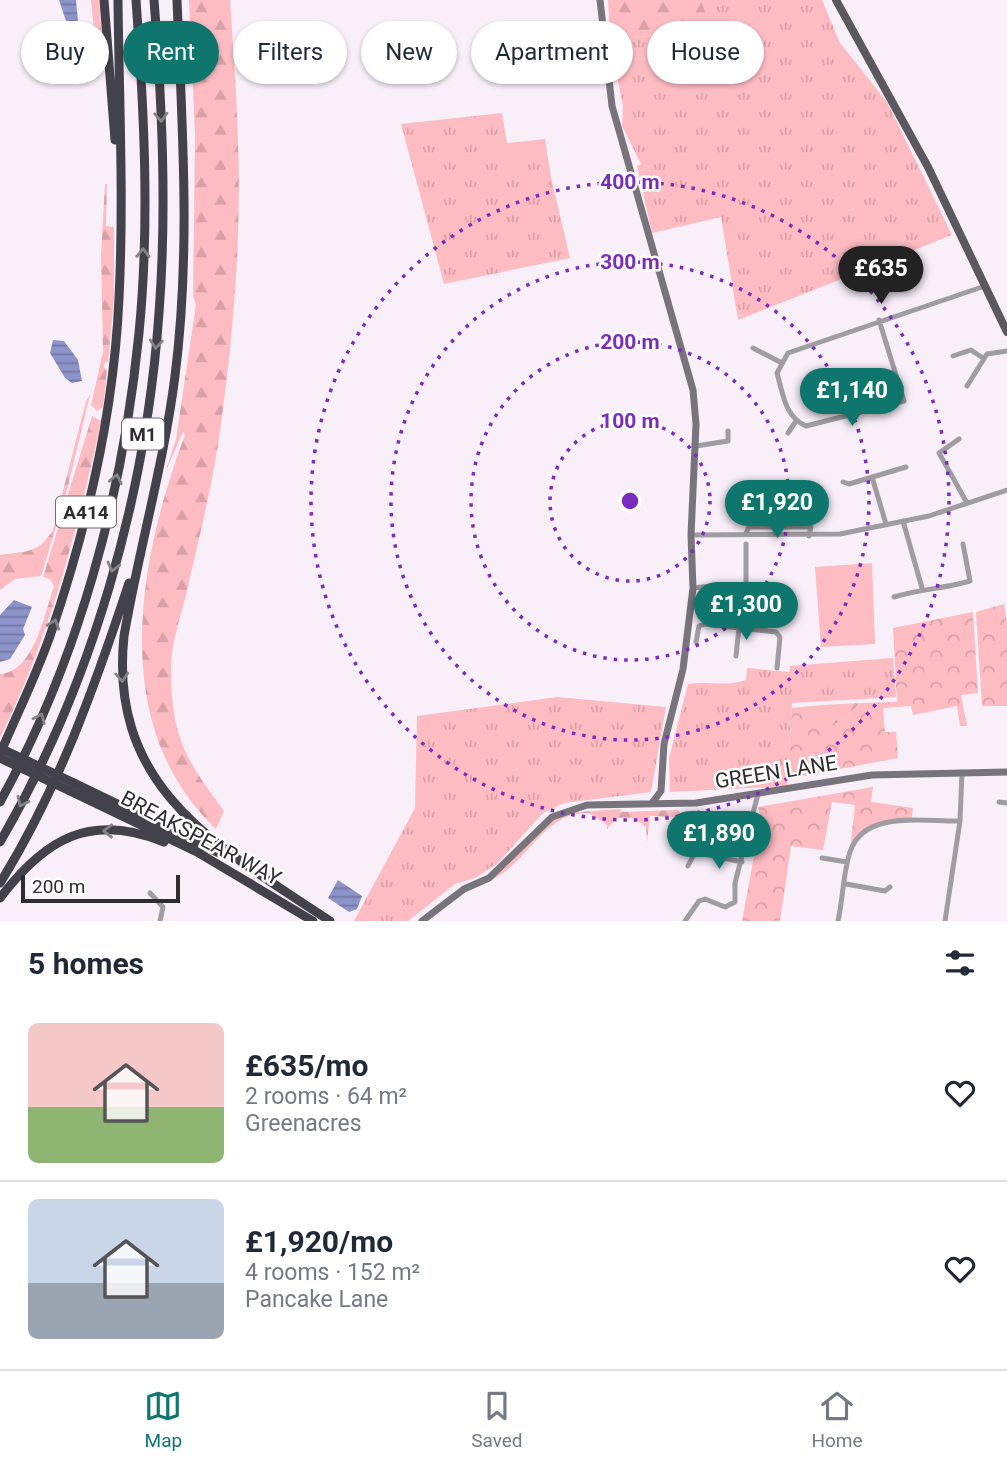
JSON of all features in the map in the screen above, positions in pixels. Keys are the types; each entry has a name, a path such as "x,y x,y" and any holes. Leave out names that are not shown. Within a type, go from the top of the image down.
{"highway":[{"name":"A414","path":"72,787 0,756 49,638 72,566 98,462 115,348 119,299 120,211 104,0"},
{"path":"118,0 120,211"},
{"name":"M1","path":"0,802 55,685 91,579 109,513 132,386 144,231 136,0"},
{"name":"M1","path":"0,842 38,768 92,640 136,477 155,355 161,279 161,132 154,0"},
{"name":"A414","path":"176,0 184,192 179,342 168,421 142,537 121,661 130,722 143,755 172,799 209,840 239,863"},
{"path":"0,883 33,825 65,758 99,670 142,537"},
{"path":"0,748 72,787 239,863"},
{"name":"BREAKSPEAR WAY","path":"72,787 219,865 313,921"},
{"path":"0,898 34,858 68,837 104,830 138,833 219,865"},
{"name":"BREAKSPEAR WAY","path":"239,863 330,921"}],"main road":[{"path":"836,0 928,167 1007,332"}],"street":[{"path":"600,0 612,106 693,390 696,446 691,536 693,588 683,669 664,744 661,792 652,803"},
{"path":"879,320 904,401 806,426 796,421 789,414 776,373 780,362 788,353 879,320 985,286"},
{"path":"753,348 780,362"},
{"path":"953,355 971,350 983,358"},
{"path":"967,386 983,358 997,351 1007,351"},
{"path":"788,433 796,421"},
{"path":"696,446 728,441 728,431"},
{"path":"959,439 939,453 967,503"},
{"path":"843,482 849,484 906,467"},
{"path":"872,477 886,524"},
{"path":"691,536 746,533 749,527 781,530 811,527 809,536 903,521 1007,490"},
{"path":"903,521 922,588"},
{"path":"746,544 746,588"},
{"path":"894,597 922,588 934,591 970,581 963,544"},
{"path":"693,588 720,585 765,589 768,594 765,631"},
{"path":"696,642 699,626 705,624 776,632 780,637 777,668"},
{"path":"736,656 740,628"},
{"path":"945,921 960,821 961,772"},
{"name":"GREEN LANE","path":"422,921 464,889 489,878 552,817 587,805 672,803 758,794 873,775 1007,772"},
{"path":"661,792 672,803"},
{"path":"685,921 699,901 705,899 725,907 736,902 735,883 758,794"},
{"path":"999,802 1007,803"},
{"path":"838,921 846,884 847,863 857,838 874,825 960,821"},
{"path":"688,866 695,852 742,862"},
{"path":"822,858 847,863"},
{"path":"846,884 886,891 890,887"},
{"path":"150,893 163,907 160,921"}],"green space":[{"path":"91,0 99,0 101,21 93,21"},
{"path":"189,0 230,0 239,180 232,333 211,485 171,659 174,713 183,746 200,777 224,811 216,829 181,788 159,742 146,692 142,640 145,587 155,535 168,484 185,435 207,465 183,432 165,473 176,439 196,305 193,296 195,135 193,84 219,84 219,21 190,21"},
{"path":"608,0 701,0 708,21 647,21 647,36 633,38 633,21 609,21"},
{"path":"701,0 822,0 840,43 887,102 952,235 738,320 721,217 652,233 637,166 641,164 622,126 623,106 619,84 633,84 633,38 647,36 647,84 764,84 764,21 707,21"},
{"path":"502,113 507,143 545,139 570,258 444,284 401,124"},
{"path":"536,141 538,158 504,162 502,145"},
{"path":"105,184 106,226 114,227 114,298 108,362 105,362 104,367 107,370 103,407 97,411 91,405 103,352 101,255"},
{"path":"90,395 66,494 41,576 15,579 0,590 0,555 31,550 42,543 53,530 86,401"},
{"path":"92,416 101,421 72,543 34,661 0,738 0,674 12,671 22,663 42,625 54,586 50,579 43,577"},
{"path":"872,563 875,644 821,647 815,567"},
{"path":"1004,604 1007,623 1007,706 982,706 976,612"},
{"path":"973,612 978,693 961,695 967,726 960,726 957,706 913,715 911,706 883,708 885,732 896,732 898,758 787,779 792,708 822,705 827,731 861,703 897,702 893,628"},
{"path":"893,658 896,697 792,703 787,786 670,792 669,758 688,684 739,682 746,680 747,668 790,672 790,666"},
{"path":"557,697 666,707 651,792 564,803 543,813 497,864 475,878 455,884 408,921 354,921 415,808 417,716"},
{"path":"861,703 826,732 822,705"},
{"path":"873,787 871,802 913,808 911,822 875,826 863,835 850,851 855,805 832,802 823,850 791,846 780,921 742,921 761,818 758,807"},
{"path":"621,809 620,812 678,810 685,819 680,843 675,842 677,817 650,816 647,842 646,827 634,818 617,818 607,829 607,825 589,813 573,815 546,830 513,865 487,882 551,821 565,813"}],"water":[{"path":"59,0 76,0 78,21 66,21"},
{"path":"53,340 64,341 78,360 82,381 72,383 65,378 50,353"},
{"path":"14,600 32,607 23,629 25,635 10,659 0,662 0,615"},
{"path":"338,880 362,896 357,909 349,912 328,898"}]}
